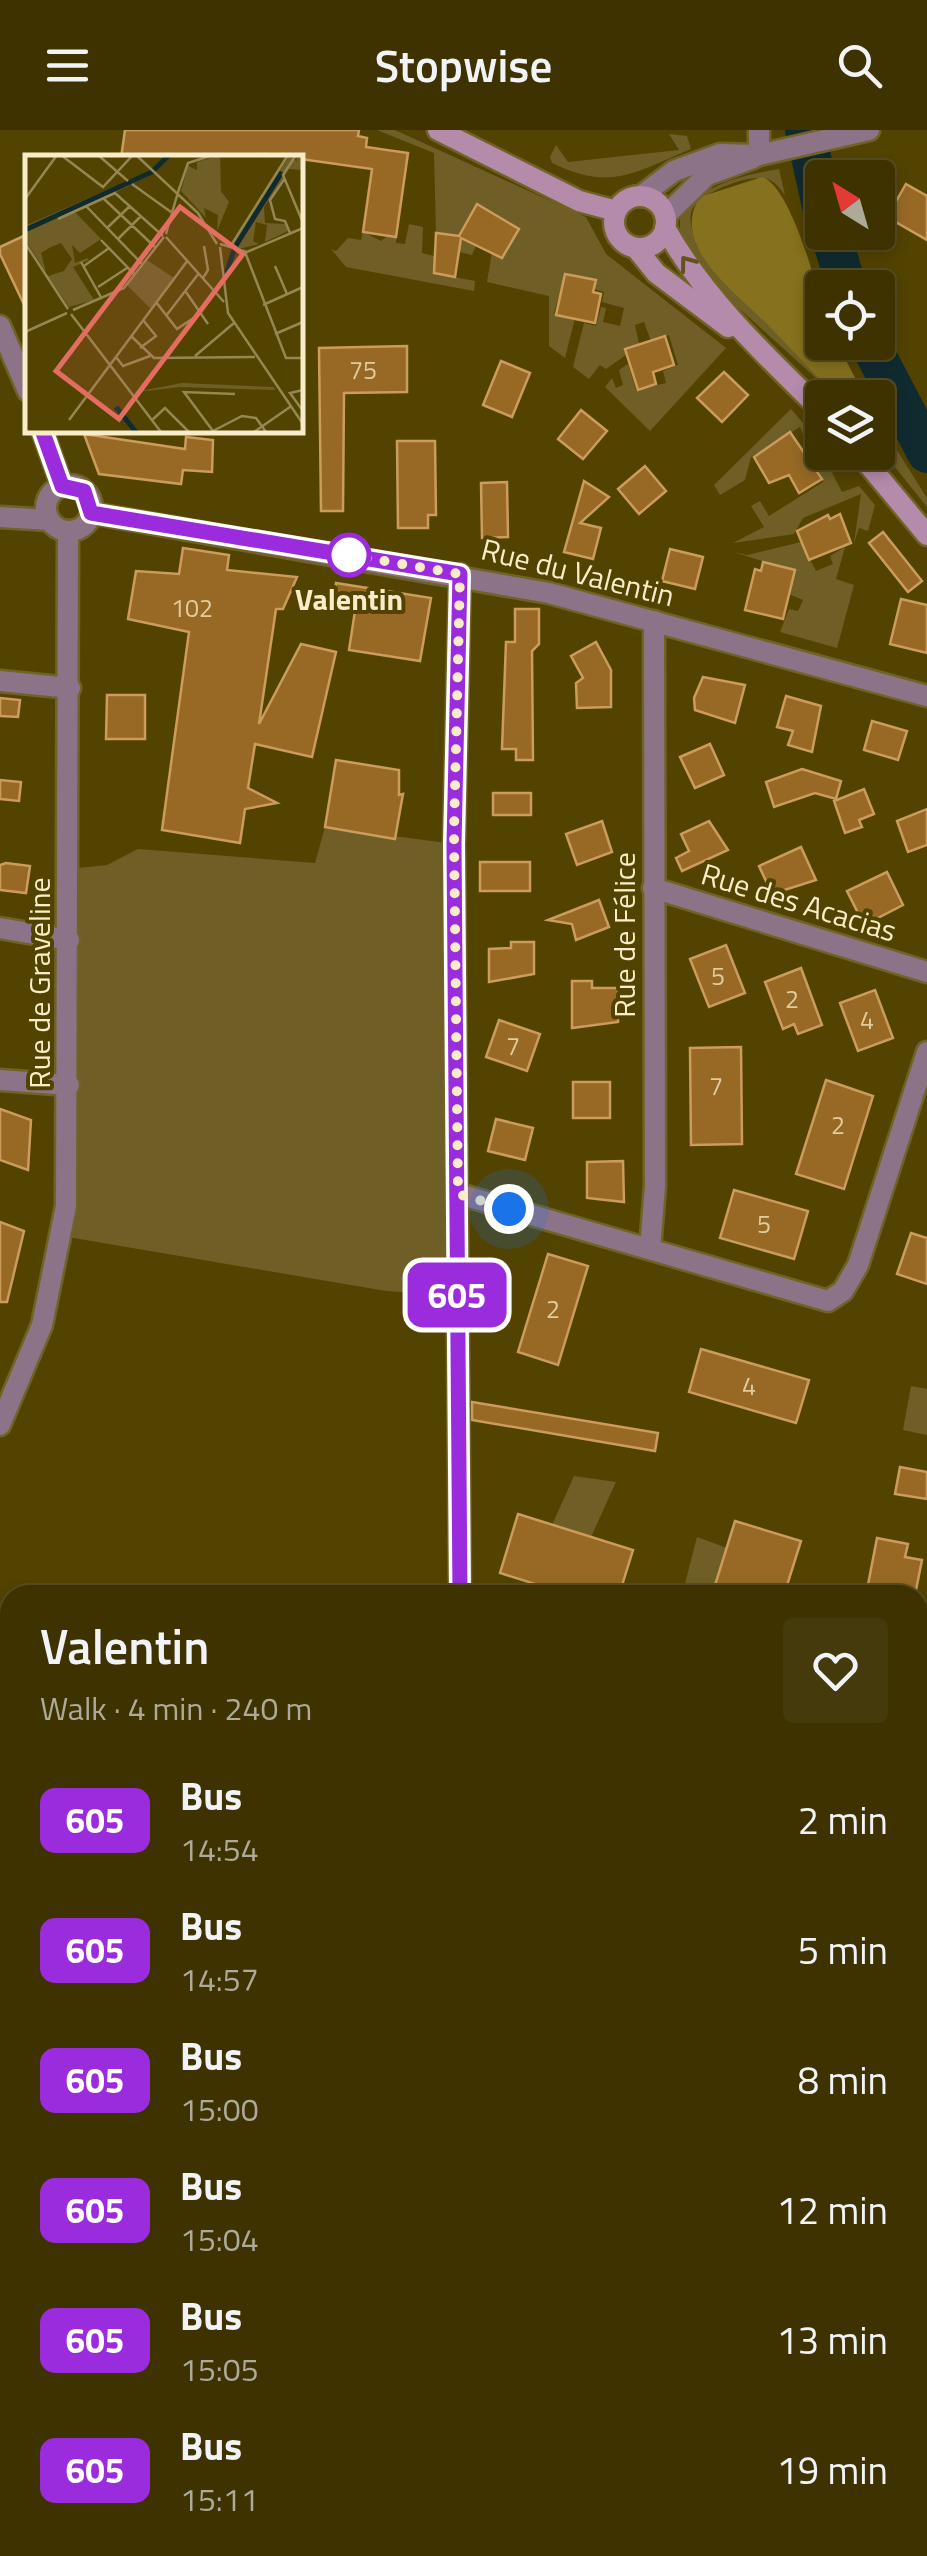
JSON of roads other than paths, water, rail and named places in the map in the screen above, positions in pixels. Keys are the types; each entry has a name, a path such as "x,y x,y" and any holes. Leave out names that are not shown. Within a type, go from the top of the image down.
{"main road":[{"path":"438,130 579,201 616,211"},
{"path":"758,349 656,273 636,248 617,235 616,211 626,200 641,196 656,202 709,292 758,349 805,395"},
{"path":"636,248 654,244 665,222"},
{"path":"873,470 927,534"}],"street":[{"path":"759,130 759,155"},
{"path":"665,222 707,176 759,155 835,141 868,130"},
{"path":"641,196 674,171 704,159 720,154 759,155"},
{"path":"0,326 25,384"},
{"path":"43,432 62,486"},
{"path":"0,517 49,520 68,531 83,526 91,513 84,491 62,486"},
{"path":"49,520 47,500 62,486"},
{"name":"Rue du Valentin","path":"91,513 460,574 654,621 927,696"},
{"name":"Rue de Graveline","path":"0,1425 42,1326 66,1206 70,940 68,531"},
{"path":"460,574 454,832 460,1585"},
{"name":"Rue de Félice","path":"650,1250 655,1186 654,621"},
{"path":"0,681 70,688"},
{"name":"Rue des Acacias","path":"653,888 927,972"},
{"path":"0,928 70,940"},
{"path":"458,1194 817,1300 838,1297 858,1265 927,1052"},
{"path":"0,1080 68,1085"}],"waterway":[{"path":"805,130 812,160"},
{"path":"835,250 842,270"},
{"path":"878,360 927,453"}],"place":[{"name":"Valentin","path":"349,555"}]}
